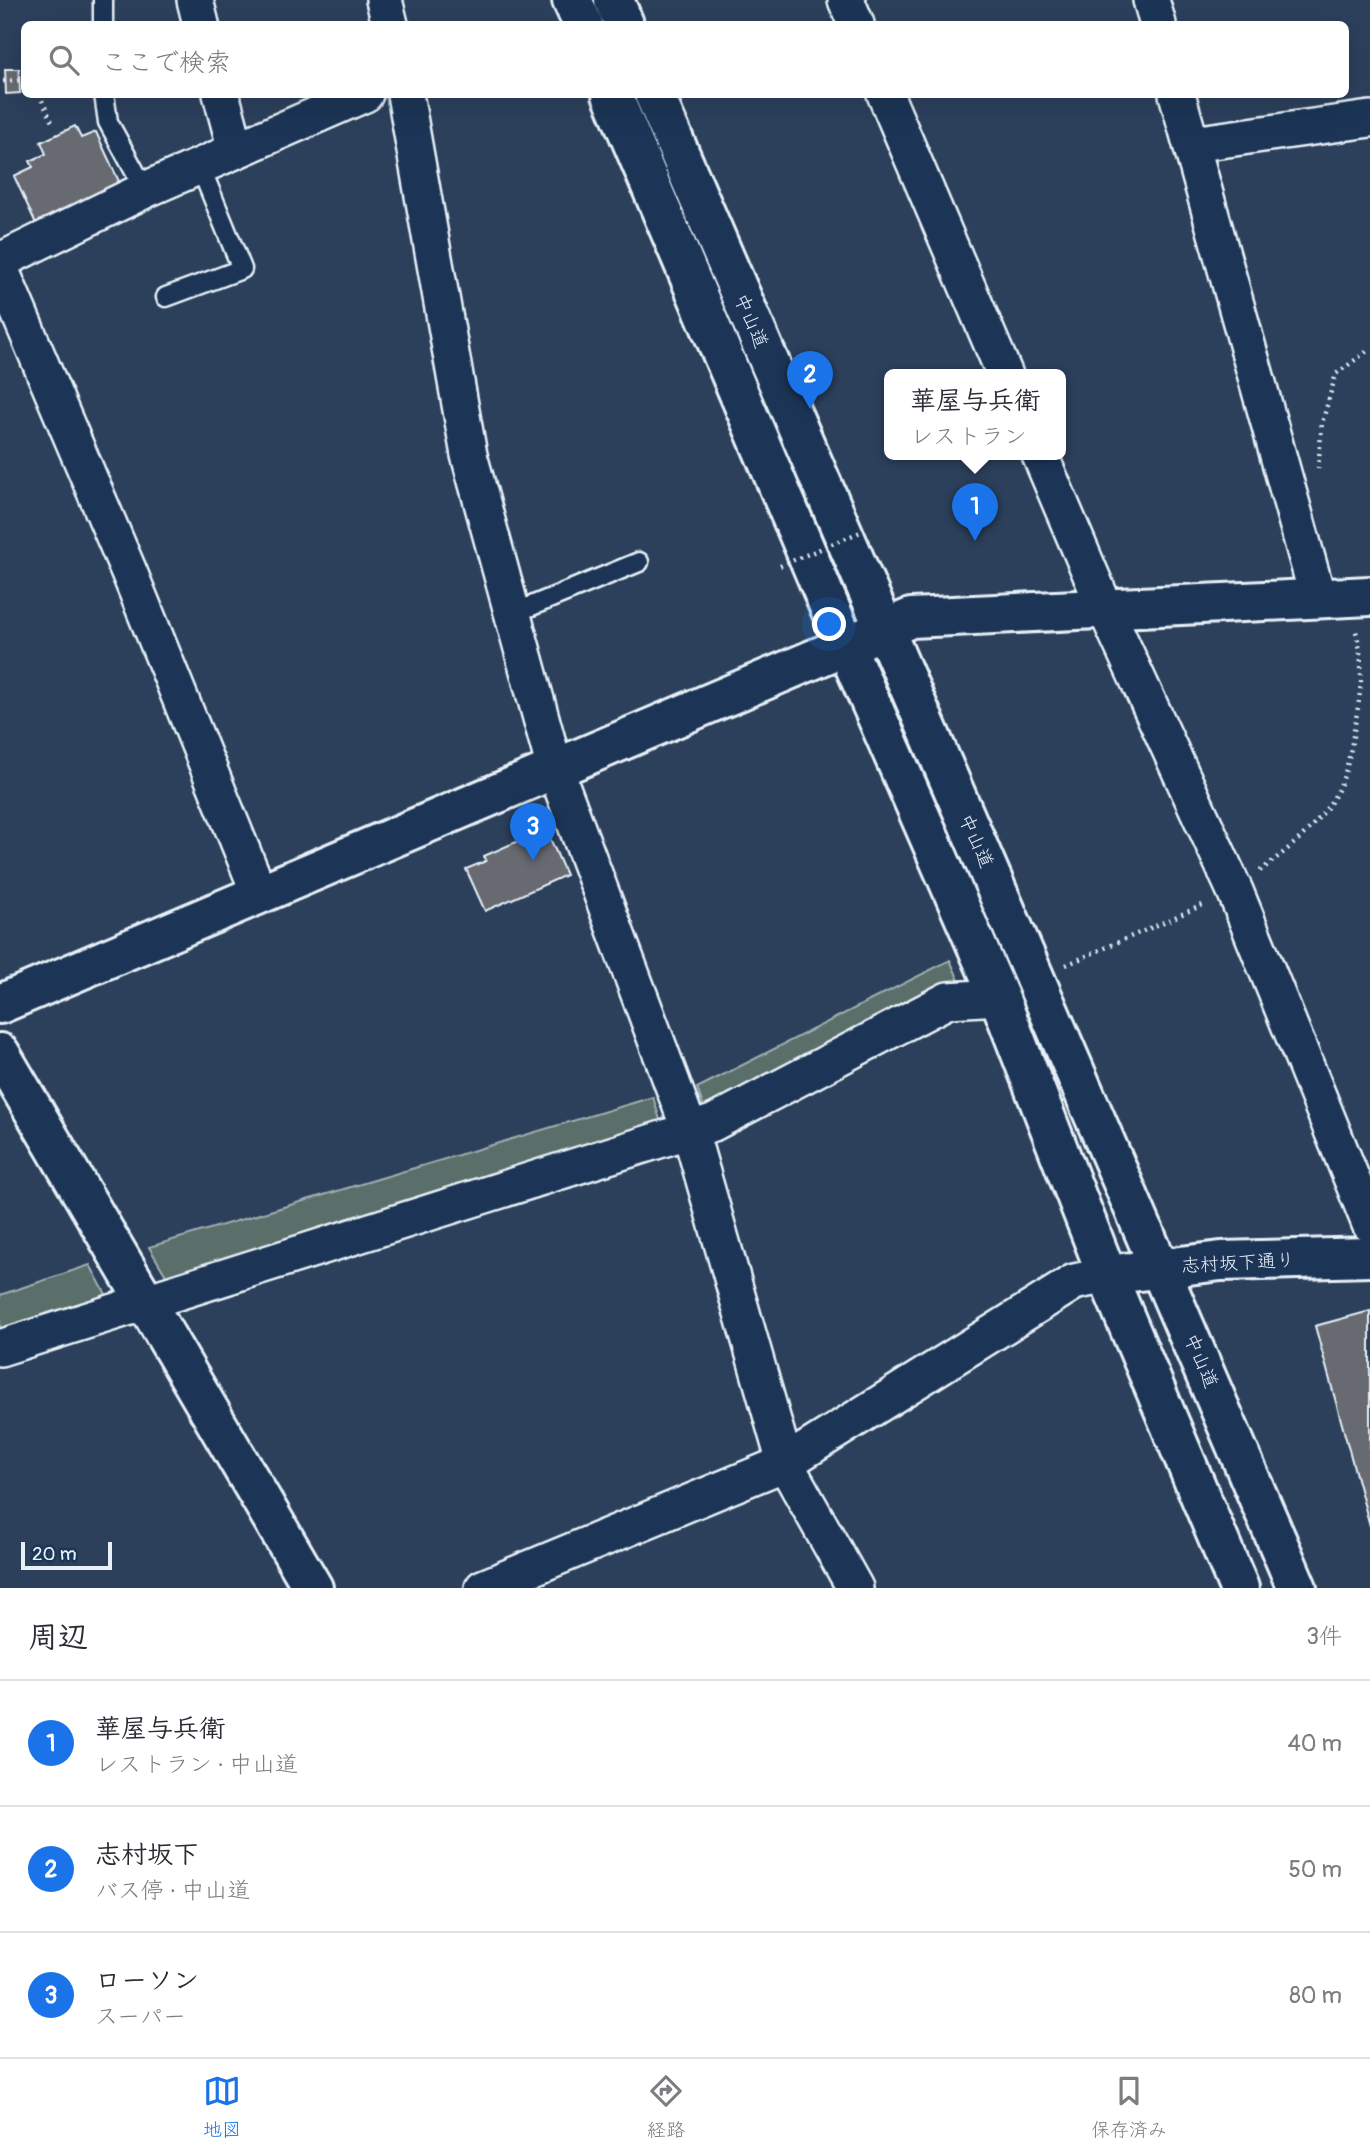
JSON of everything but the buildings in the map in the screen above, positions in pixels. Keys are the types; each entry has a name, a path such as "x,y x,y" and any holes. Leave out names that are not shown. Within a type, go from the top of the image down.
{"main road":[{"path":"572,0 582,21"},
{"path":"614,0 623,21"},
{"name":"中山道","path":"614,98 846,646 999,996 1107,1275 1239,1588"},
{"name":"中山道","path":"656,98 883,629 1162,1268 1297,1588"},
{"path":"0,1004 883,629 919,617 1345,597"},
{"path":"0,1053 313,1588"},
{"name":"志村坂下通り","path":"1107,1275 1221,1261 1370,1257"}],"street":[{"path":"195,0 200,21"},
{"path":"384,0 389,21"},
{"path":"846,0 855,21"},
{"path":"1151,0 1157,21"},
{"path":"221,98 236,150"},
{"path":"0,261 145,190 356,98"},
{"path":"406,98 469,455 555,769 690,1131 785,1463 855,1588"},
{"path":"887,98 1002,369"},
{"path":"1178,98 1345,597"},
{"path":"1192,144 1370,119"},
{"path":"0,268 129,572 260,895"},
{"path":"1042,460 1105,608 1234,891 1370,1224"},
{"path":"0,1348 713,1123 948,1000 999,996"},
{"path":"483,1588 785,1463 1074,1282 1107,1275"}],"lane":[{"path":"103,0 103,21"},
{"path":"104,98 107,122 145,190"},
{"path":"166,297 242,269 200,166"},
{"path":"512,614 639,562"}],"path":[{"path":"3,81 21,80"},
{"path":"41,98 53,124"},
{"path":"1318,475 1322,423 1336,374 1370,349"},
{"path":"780,566 865,530"},
{"path":"1056,970 1234,891 1292,846 1313,826 1339,789 1348,760 1362,689 1362,661 1358,637 1345,597"}],"green space":[{"path":"950,960 961,985 706,1114 697,1088"},
{"path":"653,1097 662,1126 168,1279 149,1247"},
{"path":"90,1265 108,1298 0,1333 0,1295"}],"place":[{"name":"志村坂下","path":"810,409"},
{"name":"華屋与兵衛","path":"975,541"},
{"name":"ローソン","path":"533,861"}]}
